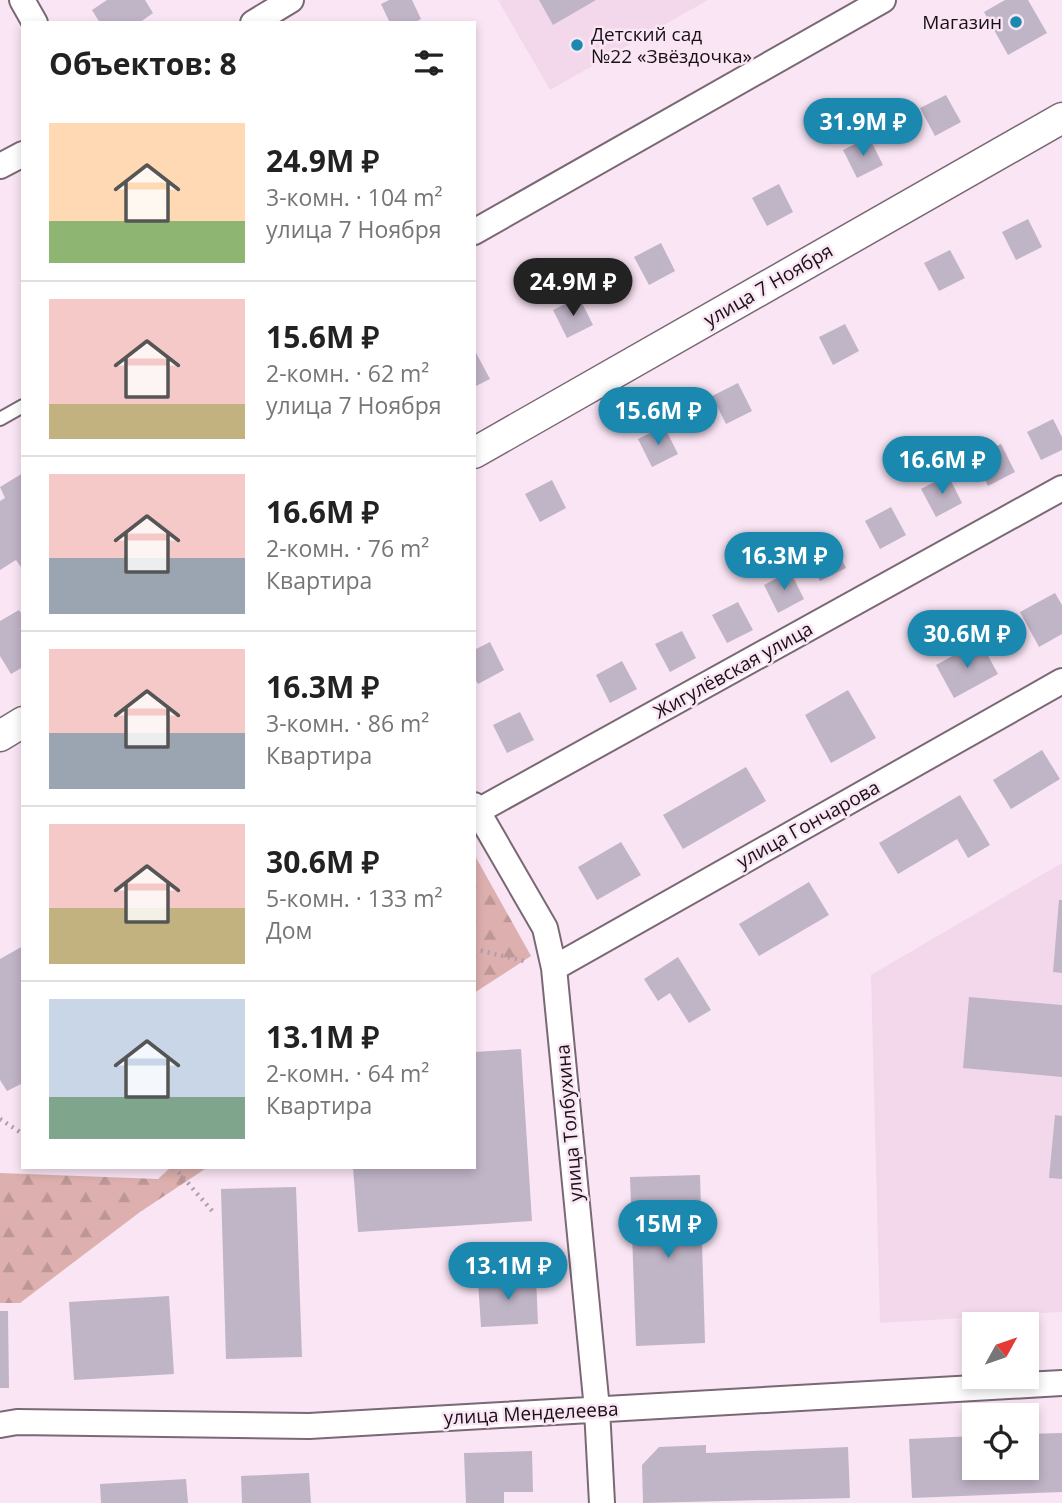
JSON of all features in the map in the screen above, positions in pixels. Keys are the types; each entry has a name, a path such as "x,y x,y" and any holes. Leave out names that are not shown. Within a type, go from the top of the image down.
{"street":[{"path":"22,0 34,21"},
{"path":"256,21 291,0"},
{"path":"476,231 883,0"},
{"name":"улица 7 Ноября","path":"476,452 1062,118"},
{"path":"0,166 21,155"},
{"name":"Жигулёвская улица","path":"476,808 1062,488"},
{"name":"улица Гончарова","path":"554,968 1062,681"},
{"path":"0,736 21,723"},
{"name":"улица Толбухина","path":"476,808 545,928 554,968 597,1409 602,1503"},
{"name":"улица Менделеева","path":"0,1425 17,1422 309,1426 1062,1383"}],"lane":[{"path":"0,419 21,407"}],"path":[{"path":"476,949 554,968"},
{"path":"0,1119 21,1133"},
{"path":"176,1169 214,1213"}],"shaded area":[{"name":"Детский сад №22 «Звёздочка»","path":"498,0 708,0 550,90"},
{"path":"1062,863 1062,1312 962,1312 962,1318 880,1323 871,975"}],"green space":[{"path":"476,858 531,956 476,992"},
{"path":"169,1169 205,1169 140,1212 20,1303 0,1303 0,1173 158,1179"}],"building":[{"path":"107,0 145,0 153,13 142,21 99,21 92,10"},
{"path":"389,0 412,0 421,19 389,21 381,4"},
{"path":"539,0 596,0 553,25"},
{"name":"Магазин","path":"1005,0 1028,0 1047,33 1008,55 984,12"},
{"path":"946,95 961,122 935,136 920,108"},
{"path":"869,137 883,165 857,178 843,150"},
{"path":"779,184 793,212 767,226 752,198"},
{"path":"1028,219 1042,247 1016,260 1002,232"},
{"path":"661,243 675,271 649,285 634,257"},
{"path":"950,250 965,278 939,291 924,263"},
{"path":"579,297 593,325 567,338 553,310"},
{"path":"845,324 859,351 833,365 819,337"},
{"path":"476,353 490,379 476,386"},
{"path":"738,383 752,411 726,424 712,396"},
{"path":"1053,419 1062,437 1062,450 1041,460 1027,432"},
{"path":"664,426 678,454 652,467 638,439"},
{"path":"1001,444 1015,472 988,486 974,457"},
{"path":"21,474 21,567 16,560 0,570 0,501 5,498 0,487"},
{"path":"948,475 962,503 936,517 921,489"},
{"path":"552,480 566,508 540,522 525,494"},
{"path":"891,507 906,535 880,549 865,521"},
{"path":"832,540 846,568 820,581 806,553"},
{"path":"790,571 804,599 778,613 764,585"},
{"path":"1055,593 1062,605 1062,634 1039,647 1020,612"},
{"path":"738,602 753,630 727,643 712,615"},
{"path":"19,610 21,613 21,668 11,674 0,656 0,621"},
{"path":"682,631 696,658 670,672 655,644"},
{"path":"980,641 998,674 954,698 936,665"},
{"path":"490,642 504,670 478,684 476,680 476,649"},
{"path":"622,661 637,689 610,703 596,675"},
{"path":"848,690 876,738 831,763 805,715"},
{"path":"520,712 534,740 507,753 493,725"},
{"path":"1042,750 1060,779 1011,809 993,780"},
{"path":"746,767 766,801 683,849 663,815"},
{"path":"960,795 990,845 968,858 957,839 898,874 879,843"},
{"path":"621,842 641,875 597,900 578,867"},
{"path":"809,882 829,915 759,956 739,924"},
{"path":"1059,900 1062,900 1062,973 1053,972"},
{"path":"21,947 21,1084 7,1091 0,1080 0,959"},
{"path":"678,957 711,1010 689,1023 670,993 658,1001 644,979"},
{"path":"969,997 1062,1005 1062,1077 963,1068"},
{"path":"521,1049 532,1221 358,1232 353,1169 476,1169 476,1052"},
{"path":"1055,1115 1062,1116 1062,1179 1049,1178"},
{"path":"700,1175 705,1343 636,1346 630,1177"},
{"path":"296,1187 302,1357 226,1359 221,1189"},
{"path":"536,1277 538,1324 481,1327 478,1281"},
{"path":"169,1296 174,1374 74,1380 69,1302"},
{"path":"0,1311 8,1311 9,1388 0,1388"},
{"path":"1062,1433 1062,1492 912,1498 909,1439 962,1437 962,1480 1039,1480 1039,1434"},
{"path":"706,1445 706,1453 848,1447 850,1498 643,1503 642,1465 659,1447"},
{"path":"532,1451 533,1492 504,1492 504,1503 466,1503 464,1453"},
{"path":"309,1473 311,1503 242,1503 241,1476"},
{"path":"186,1479 188,1503 101,1503 100,1484"}],"place":[{"name":"Магазин","path":"1016,22"},
{"name":"Детский сад №22 «Звёздочка»","path":"577,45"}]}
